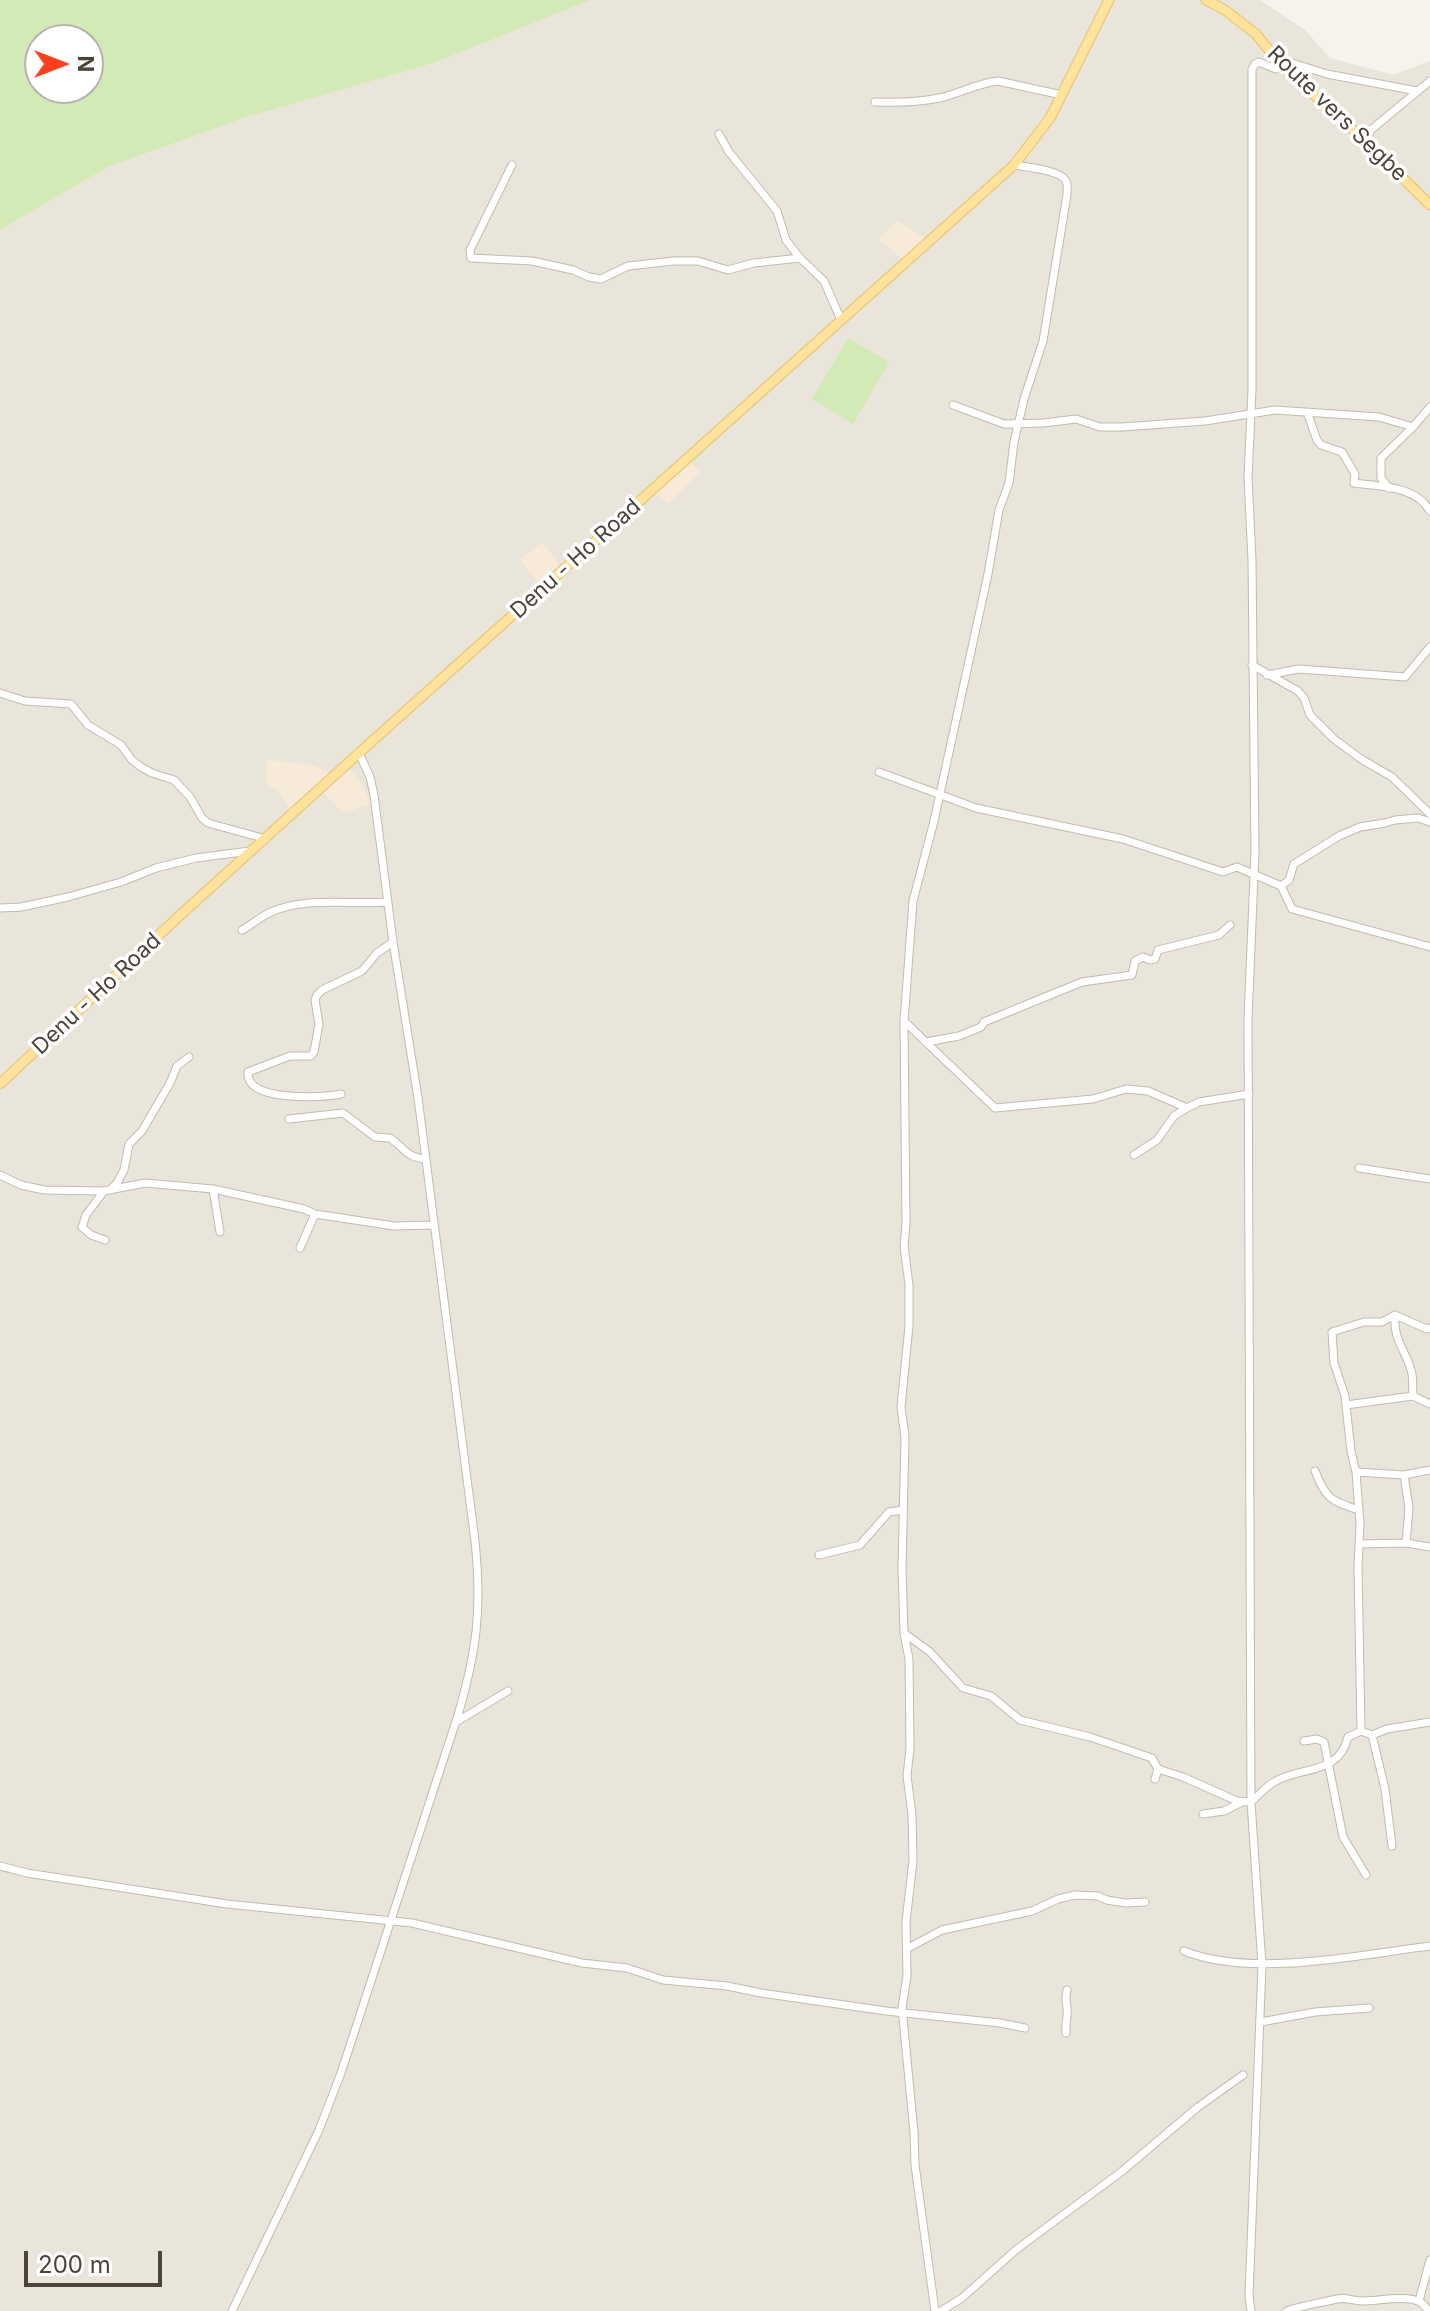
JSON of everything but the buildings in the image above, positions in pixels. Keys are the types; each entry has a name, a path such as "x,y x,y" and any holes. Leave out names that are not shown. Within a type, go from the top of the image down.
{"main road":[{"name":"Denu - Ho Road","path":"0,1084 359,753 1014,165 1050,118 1109,0"},
{"name":"Route vers Segbe","path":"1206,0 1244,23 1280,64 1430,205"}],"street":[{"path":"1251,2311 1249,2296 1262,1965 1247,1802 1248,1018 1253,874 1252,560 1248,478 1252,69 1259,62 1276,69 1280,64 1289,62 1327,74 1417,91"},
{"path":"875,102 897,104 941,98 998,81 1062,95"},
{"path":"1364,140 1372,129 1430,81"},
{"path":"719,134 729,152 777,211 786,240 824,281 841,320"},
{"path":"512,165 470,250 471,258 532,261 601,279 628,266 674,261 698,261 728,270 754,263 800,258"},
{"path":"1014,165 1056,173 1068,184 1043,341 1024,399 1009,483 999,510 940,794 913,901 904,1021 904,1246 909,1285 909,1326 901,1407 905,1437 904,1633 909,1659 910,1748 907,1776 913,1861 906,1922 908,1948 902,2013 924,2242 938,2311 962,2298 1017,2249 1121,2172 1198,2107 1243,2075"},
{"path":"953,405 1004,424 1076,419 1100,427 1122,427 1205,421 1275,410 1379,417 1413,427"},
{"path":"1389,488 1381,478 1381,458 1430,407"},
{"path":"1307,412 1317,440 1321,445 1342,452 1355,474 1354,483 1401,489 1422,500 1430,511"},
{"path":"1422,500 1430,492"},
{"path":"1267,675 1299,669 1405,677 1430,647"},
{"path":"1252,665 1298,691 1310,715 1334,739 1392,777 1430,814"},
{"path":"0,693 25,701 71,704 88,725 121,745 141,767 174,780 208,823 266,839"},
{"path":"232,2311 331,2101 456,1722 476,1646 479,1584 426,1159 374,795 359,753"},
{"path":"879,772 976,808 1123,839 1223,872 1237,867 1281,886 1292,909 1430,947"},
{"path":"1281,886 1289,880 1294,864 1339,836 1360,827 1395,820 1418,818 1430,822"},
{"path":"0,908 68,897 196,858 252,851"},
{"path":"242,930 269,912 280,909 320,902 388,902"},
{"path":"926,1042 959,1036 981,1027 984,1022 1082,982 1132,975 1135,961 1143,957 1155,959 1158,950 1219,935 1230,925"},
{"path":"341,1094 323,1098 279,1095 253,1085 247,1075 258,1067 290,1056 311,1056 319,1024 317,995 362,971 377,953 393,942"},
{"path":"904,1021 995,1108 1093,1099 1126,1089 1148,1091 1187,1108"},
{"path":"105,1240 91,1235 82,1227 86,1215 117,1183 124,1170 129,1144 142,1131 177,1066 189,1057"},
{"path":"1134,1155 1157,1140 1174,1116 1187,1108 1199,1102 1249,1094"},
{"path":"289,1119 343,1113 375,1137 390,1138 406,1154 426,1159"},
{"path":"1359,1168 1430,1179"},
{"path":"0,1175 21,1185 44,1190 107,1191 145,1183 213,1189 315,1214 374,1224 408,1227 434,1225"},
{"path":"213,1189 220,1232"},
{"path":"300,1248 315,1214"},
{"path":"1395,1315 1430,1328"},
{"path":"1395,1315 1394,1328 1412,1371 1413,1396"},
{"path":"1361,1731 1359,1510 1346,1405 1334,1363 1332,1332 1364,1322 1382,1322 1395,1315"},
{"path":"1346,1405 1413,1396 1430,1404"},
{"path":"1356,1472 1404,1475 1430,1470"},
{"path":"1315,1471 1324,1493 1340,1504 1359,1510"},
{"path":"1404,1475 1409,1508 1406,1543"},
{"path":"819,1555 860,1545 889,1512 903,1510"},
{"path":"1359,1544 1406,1543 1430,1547"},
{"path":"904,1633 930,1652 963,1688 991,1696 1020,1720 1090,1737 1152,1758 1158,1769 1237,1801 1247,1802"},
{"path":"456,1722 508,1691"},
{"path":"1203,1814 1224,1811 1247,1802 1274,1781 1328,1765 1336,1760 1348,1737 1361,1731 1372,1735 1387,1729 1430,1722"},
{"path":"1372,1735 1385,1789 1392,1846"},
{"path":"1304,1741 1317,1739 1324,1742 1343,1837 1366,1875"},
{"path":"1155,1779 1158,1769"},
{"path":"0,1866 27,1873 227,1904 412,1923 582,1963 627,1968 663,1980 727,1986 1025,2028"},
{"path":"908,1948 942,1930 1032,1911 1075,1895 1098,1896 1125,1903 1145,1902"},
{"path":"1184,1951 1201,1958 1262,1965 1430,1946"},
{"path":"1066,2033 1067,2009 1064,2000 1067,1990"},
{"path":"1261,2022 1315,2012 1369,2008"},
{"path":"1419,2301 1430,2260"},
{"path":"1287,2311 1349,2298 1357,2301 1419,2301 1429,2311"},
{"path":"1353,2311 1357,2301"}],"shaded area":[{"path":"591,0 1260,0 1305,30 1330,58 1393,75 1430,61 1430,2311 0,2311 0,230 108,167 247,117 434,63"},
{"path":"898,221 927,239 904,260 878,239"},
{"path":"689,461 700,472 668,504 653,493"},
{"path":"542,542 562,567 540,585 520,560"},
{"path":"267,760 306,764 326,770 330,775 290,811 277,789 267,786"},
{"path":"348,767 364,787 370,804 343,813 324,793"}],"green space":[{"path":"0,0 591,0 434,63 247,117 108,167 0,230"},
{"path":"848,338 889,362 853,424 812,399"}]}
